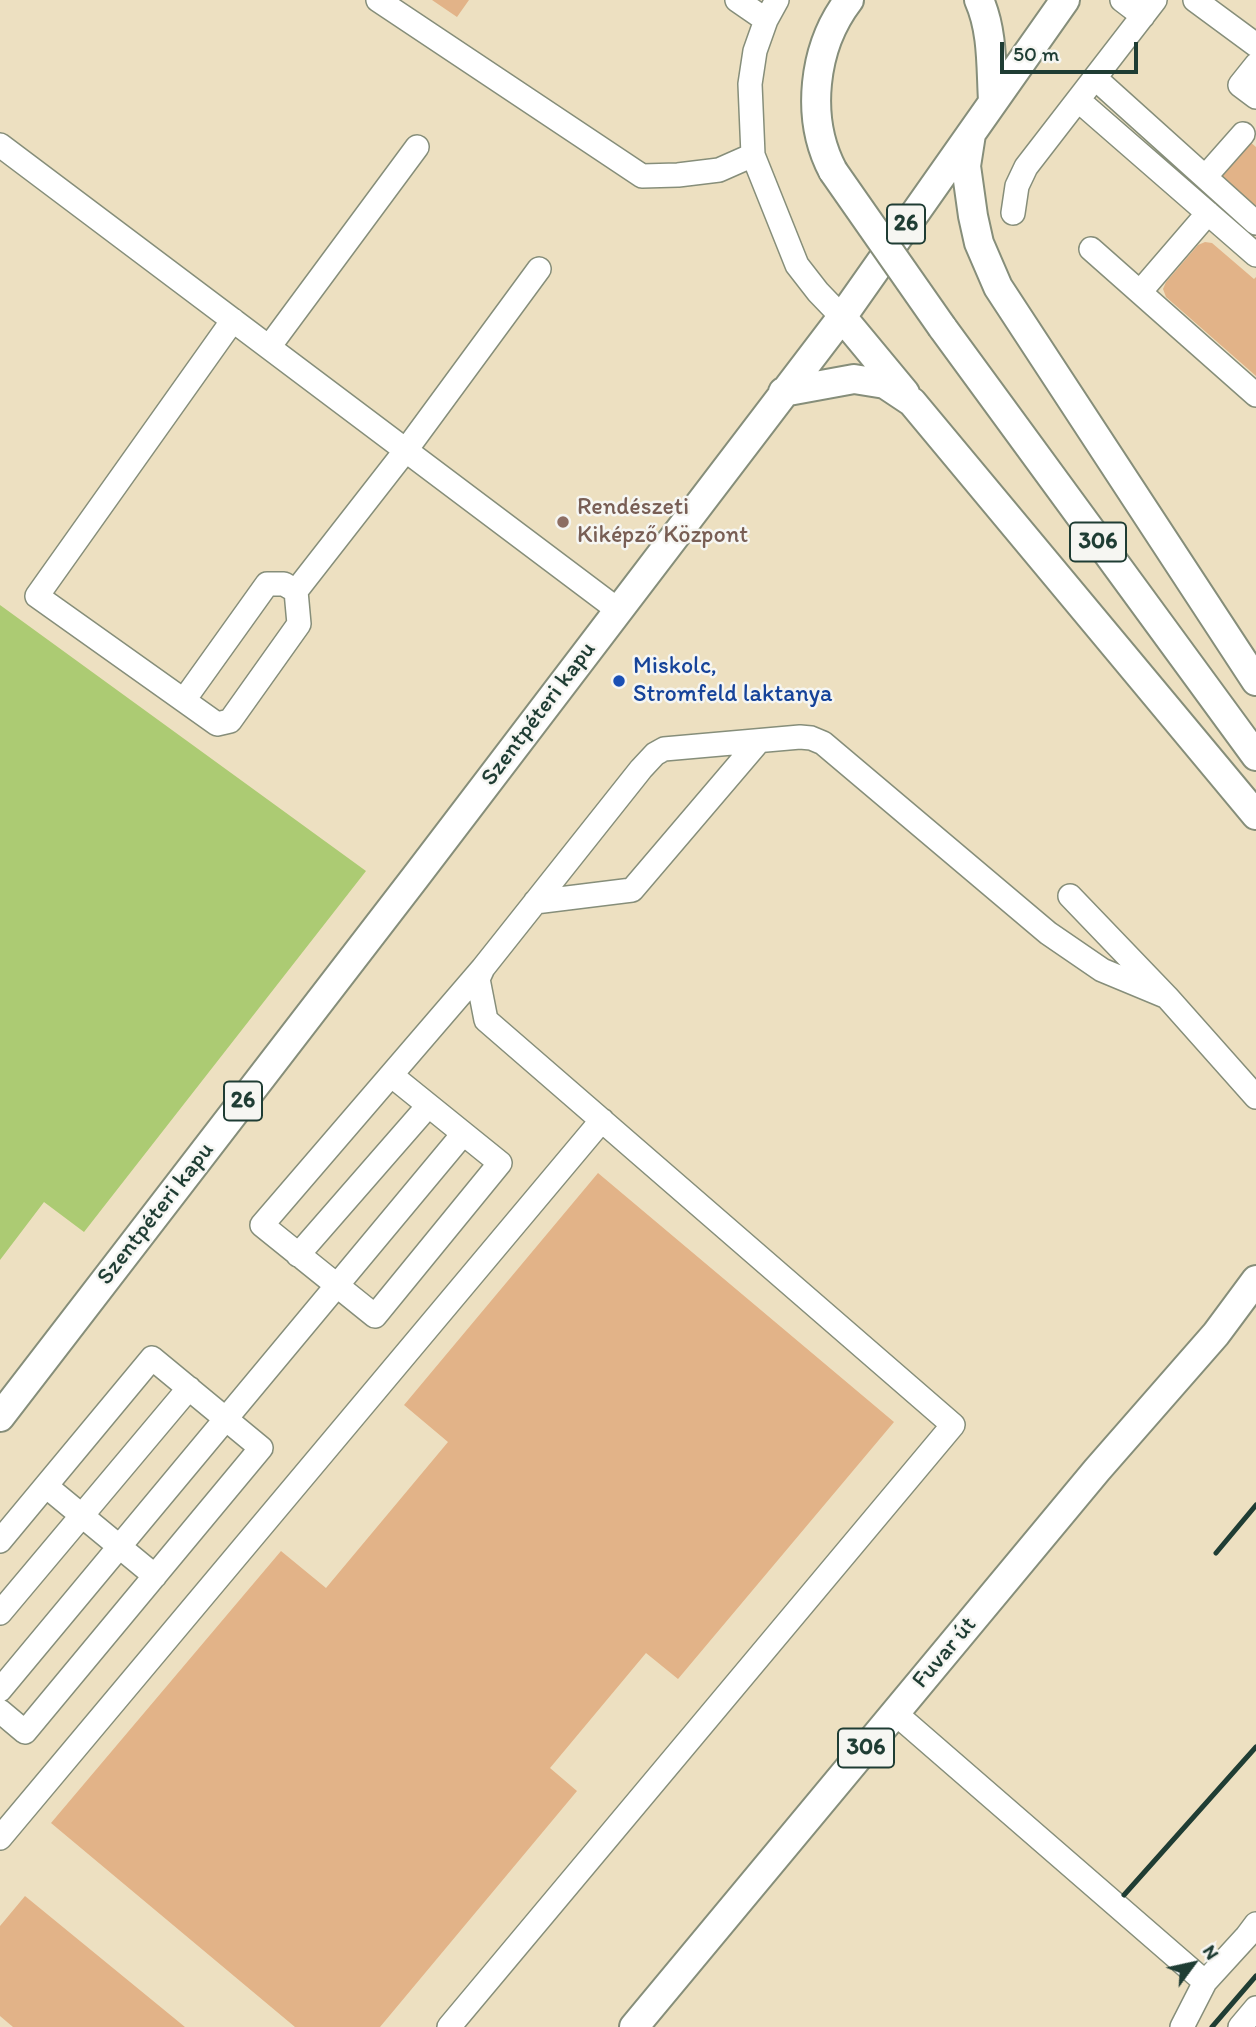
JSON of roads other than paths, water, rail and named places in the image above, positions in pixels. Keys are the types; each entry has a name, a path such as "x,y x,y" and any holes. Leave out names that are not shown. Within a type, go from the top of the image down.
{"main road":[{"name":"306","path":"849,0 834,25 821,59 816,86 818,130 826,159 942,327 1256,756"},
{"path":"979,0 985,13 989,41 993,101"},
{"name":"Szentpéteri kapu","path":"0,1417 842,317 1065,0"},
{"path":"971,131 966,166 973,216 979,243 998,287 1256,681"},
{"path":"842,317 1256,815"},
{"path":"783,392 853,379 885,384 912,402"},
{"name":"Fuvar út","path":"634,2027 1097,1469 1216,1334 1256,1280"}],"street":[{"path":"378,0 642,176 719,170 753,155"},
{"path":"737,0 766,20"},
{"path":"777,0 766,20 755,51 750,84 753,155 797,265 842,317"},
{"path":"1013,213 1017,186 1026,167 1149,8 1122,0"},
{"path":"1195,0 1256,45"},
{"path":"1256,65 1240,85 1256,97"},
{"path":"1095,78 1256,223"},
{"path":"1078,100 1256,255"},
{"path":"1205,177 1243,134"},
{"path":"0,145 618,610"},
{"path":"269,347 417,147"},
{"path":"1140,292 1208,213"},
{"path":"1091,249 1256,395"},
{"path":"233,320 37,596 217,724 230,720 299,624 296,591 406,450 540,269"},
{"path":"184,700 267,584 284,584 296,591"},
{"path":"391,1075 500,1163 375,1316 262,1225 483,968 641,769 655,754 664,750 800,737 823,743 1048,933 1102,970 1167,997"},
{"path":"535,902 632,890 759,741"},
{"path":"1070,896 1167,997 1256,1097"},
{"path":"449,2027 953,1425 486,1020 478,979 483,968"},
{"path":"298,1255 428,1106"},
{"path":"0,1838 602,1120"},
{"path":"0,1690 463,1134"},
{"path":"0,1541 152,1358 261,1448 25,1732 0,1711"},
{"path":"0,1613 189,1388"},
{"path":"46,1486 155,1576"},
{"path":"895,1713 1205,1982"},
{"path":"1182,2027 1205,1982 1256,1924"},
{"path":"1240,2027 1256,2008"}],"railway":[{"path":"1216,1553 1256,1505"},
{"path":"1124,1895 1256,1747"},
{"path":"1212,2027 1256,1976"}],"place":[{"name":"Rendészeti Kiképző Központ","path":"563,522"},
{"name":"Miskolc, Stromfeld laktanya","path":"619,681"}]}
